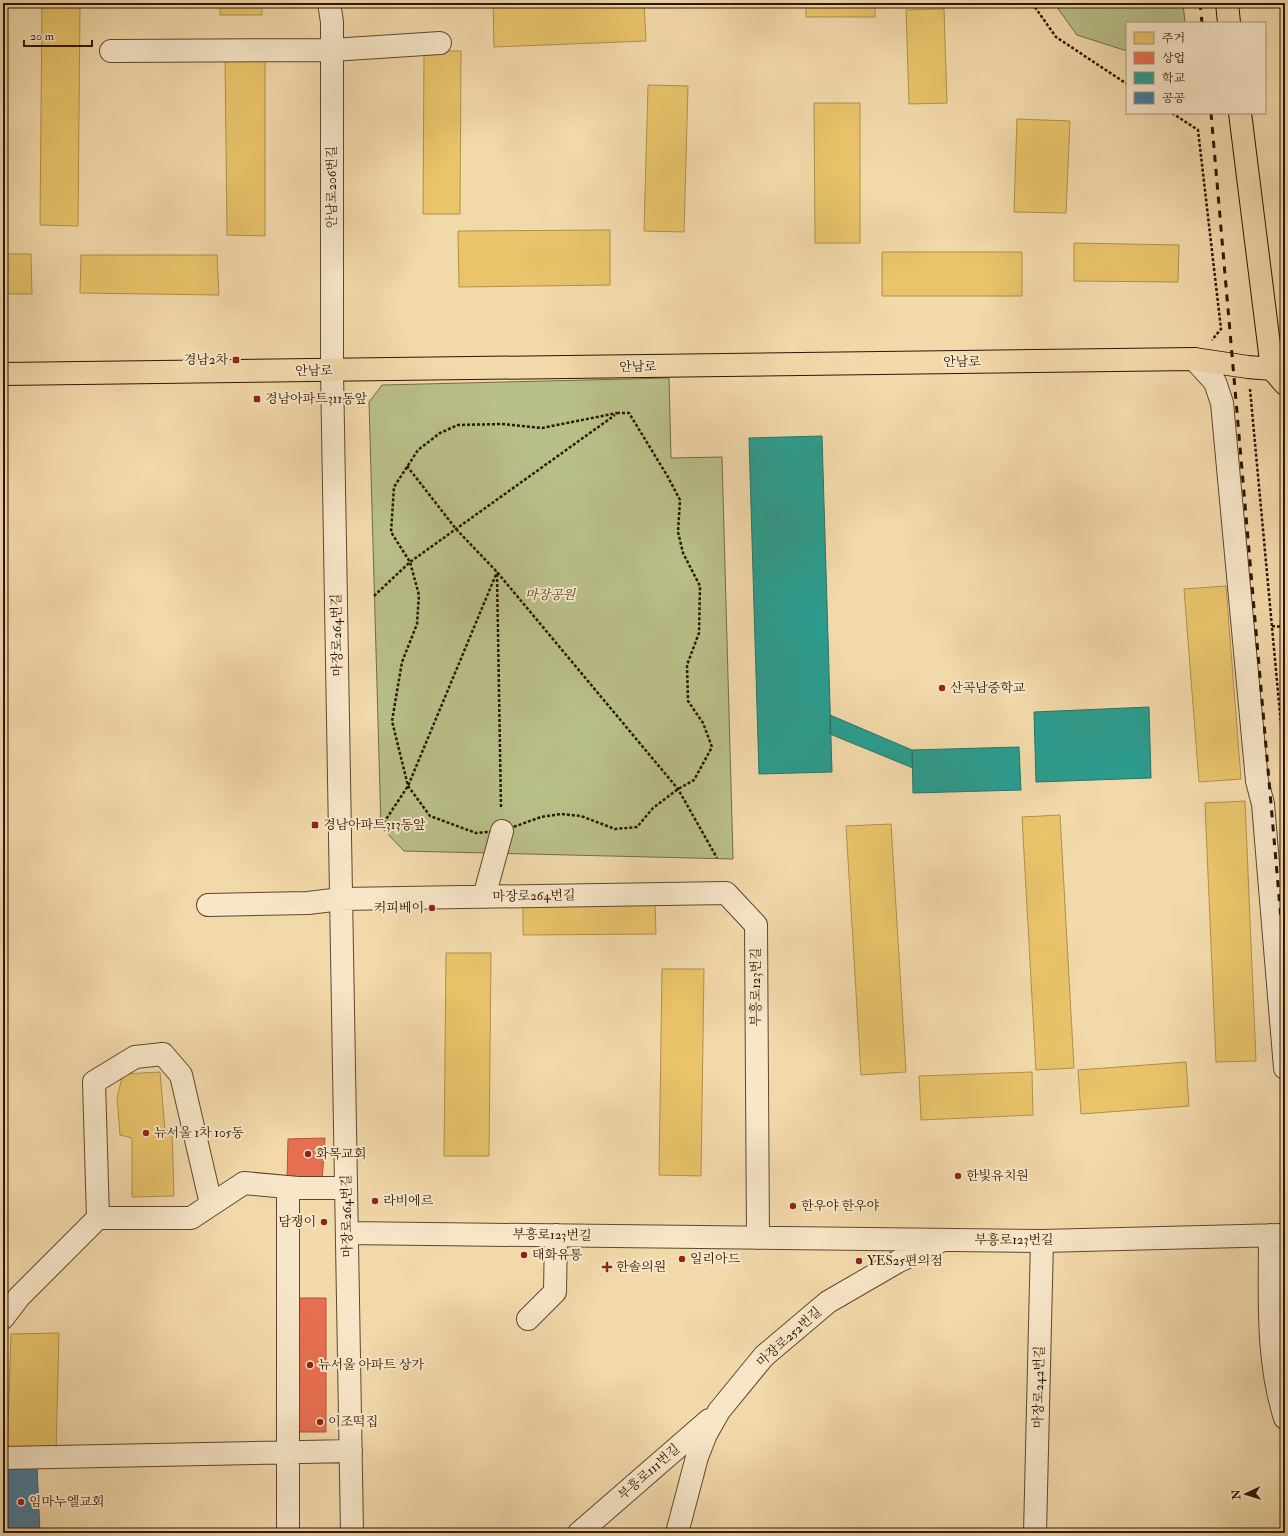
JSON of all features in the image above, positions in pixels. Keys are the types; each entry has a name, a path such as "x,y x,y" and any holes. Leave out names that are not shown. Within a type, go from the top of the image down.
{"main road":[{"path":"1227,3 1229,22"},
{"path":"1240,114 1278,376"},
{"name":"안남로","path":"3,374 1194,359 1248,368 1278,376"}],"street":[{"name":"안남로206번길","path":"329,3 332,22 332,371"},
{"path":"111,51 332,50 440,44"},
{"path":"1194,359 1215,382 1222,403 1257,781 1263,804 1285,1068"},
{"name":"마장로264번길","path":"332,371 352,1533"},
{"path":"484,896 502,823"},
{"name":"마장로264번길","path":"341,899 726,893"},
{"name":"부흥로123번길","path":"726,893 756,925 758,1238"},
{"path":"208,905 308,903 341,899"},
{"path":"98,1218 94,1082 135,1057 163,1054 181,1075 211,1204"},
{"path":"3,1318 19,1297 98,1218 191,1218 244,1183 288,1187 346,1188"},
{"path":"288,1187 288,1533"},
{"name":"부흥로123번길","path":"347,1233 1042,1241 1278,1235 1270,1325 1278,1397 1285,1418"},
{"path":"528,1319 555,1292 556,1235"},
{"name":"마장로252번길","path":"677,1533 697,1457 706,1434 719,1411 764,1356 828,1302 896,1262 943,1239"},
{"name":"마장로242번길","path":"1036,1533 1042,1241"},
{"name":"부흥로111번길","path":"579,1533 719,1411"},
{"path":"3,1458 351,1451"}],"path":[{"path":"1032,3 1056,37 1126,83"},
{"path":"1174,114 1198,130 1221,330 1194,359"},
{"path":"1248,368 1285,768"},
{"path":"374,596 410,562 617,413"},
{"path":"617,413 628,413 668,477 680,500 678,532 684,553 700,586 699,633 688,665 688,701 703,723 712,747 694,780 678,789 654,808 637,827 615,829 580,816 561,814 502,823 476,833 430,816 408,786 392,721 402,662 417,624 419,595 410,562 392,532 394,487 418,450 440,433 458,425 502,424 542,428 617,413"},
{"path":"407,466 456,529 497,572 678,789 717,858"},
{"path":"381,827 408,786 497,572"},
{"path":"497,572 502,823"},
{"path":"1272,626 1285,627"}],"green space":[{"path":"1054,3 1183,3 1185,22 1126,22 1126,51 1077,35"},
{"name":"마장공원","path":"669,378 671,458 722,457 733,859 404,851 381,827 369,402 382,385"}],"building: 주거":[{"path":"42,3 80,3 78,226 40,225"},
{"path":"220,3 262,3 262,15 220,15"},
{"path":"493,3 644,3 646,41 494,47"},
{"path":"806,3 875,3 875,17 806,17"},
{"path":"944,9 947,103 909,104 906,10"},
{"path":"424,51 461,51 460,214 423,214"},
{"path":"265,56 265,236 227,235 225,57"},
{"path":"648,85 688,86 684,232 644,231"},
{"path":"814,103 860,103 860,243 815,243"},
{"path":"1017,119 1070,121 1066,213 1014,212"},
{"path":"610,230 610,285 459,287 458,231"},
{"path":"1074,243 1179,245 1178,282 1074,281"},
{"path":"882,252 1022,252 1022,296 882,296"},
{"path":"3,254 31,254 32,294 3,294"},
{"path":"81,255 217,255 219,295 80,293"},
{"path":"1226,586 1241,779 1199,782 1184,589"},
{"path":"1245,801 1256,1061 1216,1062 1205,803"},
{"path":"1060,815 1074,1068 1036,1070 1022,817"},
{"path":"891,824 906,1072 861,1075 846,826"},
{"path":"523,900 655,900 656,934 523,935"},
{"path":"446,953 491,953 489,1156 444,1156"},
{"path":"662,969 704,969 701,1176 659,1175"},
{"path":"1186,1062 1189,1106 1081,1114 1078,1070"},
{"name":"뉴서울 1차 105동","path":"160,1072 165,1130 172,1131 174,1196 132,1197 132,1138 120,1135 117,1097 123,1074"},
{"path":"1032,1072 1033,1115 921,1120 919,1076"},
{"path":"59,1333 56,1452 7,1457 11,1334"}],"building: 상업":[{"path":"325,1138 322,1182 287,1181 288,1139"},
{"name":"뉴서울 아파트 상가","path":"293,1298 326,1298 326,1432 294,1432"}],"building: 학교":[{"path":"822,436 832,772 759,774 749,438"},
{"path":"1149,707 1151,778 1036,782 1034,712"},
{"path":"830,715 912,750 913,768 830,734"},
{"path":"1019,747 1021,790 913,793 912,750"}],"building: 공공":[{"name":"임마누엘교회","path":"37,1466 40,1533 3,1533 3,1471"}],"railway":[{"path":"1200,3 1202,22"},
{"path":"1211,114 1285,965"}],"place":[{"name":"경남2차","path":"236,360"},
{"name":"경남아파트311동앞","path":"257,399"},
{"name":"산곡남중학교","path":"942,688"},
{"name":"경남아파트313동앞","path":"315,825"},
{"name":"커피베이","path":"432,908"},
{"name":"뉴서울 1차 105동","path":"146,1133"},
{"name":"화목교회","path":"308,1154"},
{"name":"한빛유치원","path":"958,1176"},
{"name":"라비에르","path":"375,1201"},
{"name":"한우야 한우야","path":"793,1206"},
{"name":"담쟁이","path":"324,1222"},
{"name":"태화유통","path":"524,1255"},
{"name":"일리아드","path":"682,1259"},
{"name":"YES25편의점","path":"859,1261"},
{"name":"한솔의원","path":"607,1267"},
{"name":"뉴서울 아파트 상가","path":"310,1365"},
{"name":"이조떡집","path":"320,1422"},
{"name":"임마누엘교회","path":"21,1502"}]}
